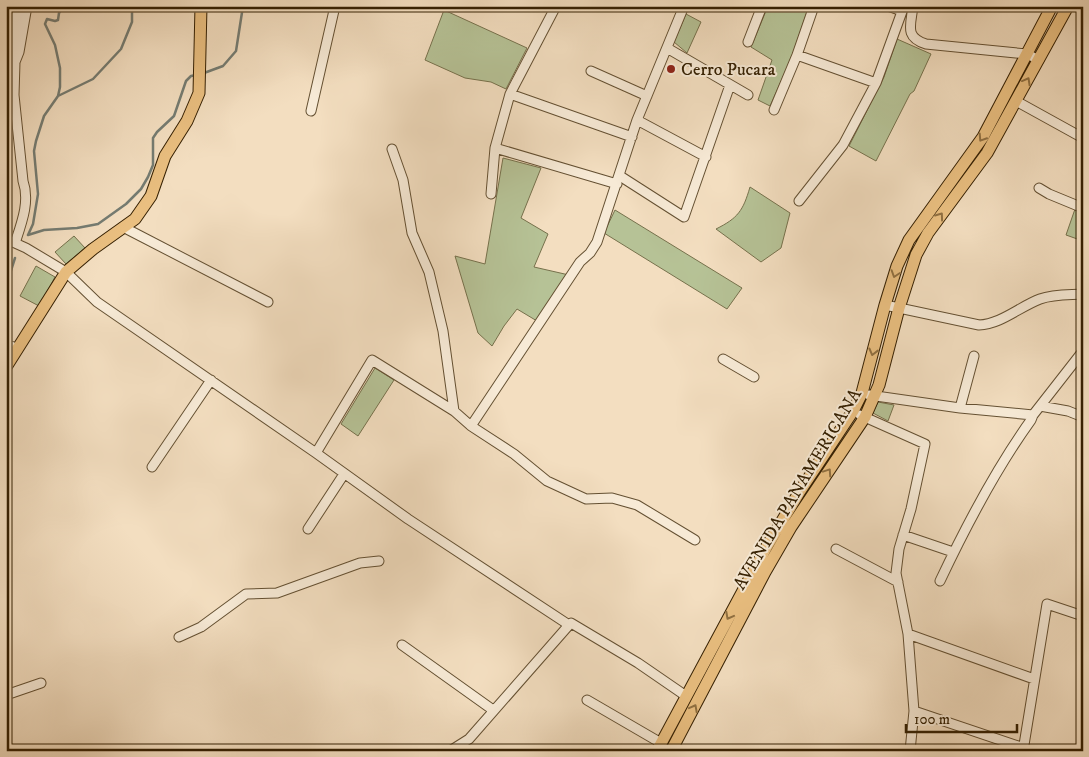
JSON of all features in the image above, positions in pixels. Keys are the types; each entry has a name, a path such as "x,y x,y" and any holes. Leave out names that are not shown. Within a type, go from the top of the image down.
{"main road":[{"path":"6,368 11,346 66,272 135,219 151,196 169,149 196,102 200,75 201,6"},
{"name":"AVENIDA PANAMERICANA","path":"659,747 767,546 800,491 853,411 862,393 885,305 897,266 909,240 983,137 1052,6"},
{"name":"AVENIDA PANAMERICANA","path":"671,751 765,572 791,527 865,417 879,385 913,262 928,233 987,153 1068,6"}],"street":[{"path":"15,62 10,52 18,6"},
{"path":"15,242 24,212 27,191 23,181 10,95 27,6"},
{"path":"311,111 335,6"},
{"path":"491,194 495,148 510,94 556,6"},
{"path":"748,42 762,6"},
{"path":"774,110 797,55 814,6"},
{"path":"799,201 843,145 876,83 903,9 888,6"},
{"path":"913,6 911,34 913,38 926,44 1027,54 1039,60"},
{"path":"471,426 580,262 597,242 637,120 667,48 680,8"},
{"path":"1041,27 1054,34"},
{"path":"667,48 748,95"},
{"path":"797,55 876,83"},
{"path":"591,71 647,96"},
{"path":"495,148 618,180 684,217 730,85"},
{"path":"510,94 632,137"},
{"path":"1016,101 1083,138"},
{"path":"637,120 706,157"},
{"path":"392,149 403,180 412,233 429,272 441,323 454,411"},
{"path":"1040,188 1083,208"},
{"path":"123,227 268,302"},
{"path":"6,239 15,242 66,272 97,302 408,519 569,625 468,739 456,750"},
{"path":"885,305 986,325 1040,300 1054,296 1083,294"},
{"path":"940,581 953,552 1008,452 1031,420 1032,415 1083,351"},
{"path":"960,408 974,356"},
{"path":"723,359 754,376"},
{"path":"316,453 372,360 454,411 471,426 514,454 548,481 586,499 612,498 637,506 695,540"},
{"path":"152,467 211,380"},
{"path":"862,393 874,397 1032,415"},
{"path":"1040,406 1068,411 1083,417"},
{"path":"853,411 924,444 911,509 899,549 896,573 908,634 914,711 910,751"},
{"path":"308,528 344,474"},
{"path":"903,535 953,552"},
{"path":"836,549 898,582"},
{"path":"179,637 201,627 246,594 277,593 360,563 379,561"},
{"path":"914,711 1024,749 1047,604 1083,616"},
{"path":"571,623 638,663 686,696"},
{"path":"908,634 1034,679"},
{"path":"402,645 493,710"},
{"path":"6,695 41,683"},
{"path":"587,700 659,747"}],"green space":[{"path":"768,6 809,6 791,59 770,106 758,100 772,60 751,47"},
{"path":"444,10 527,48 506,89 491,82 465,78 425,60"},
{"path":"686,14 701,22 687,53 674,42"},
{"path":"897,39 931,54 914,91 910,94 876,161 849,146 884,77"},
{"path":"503,158 541,168 521,218 548,234 534,267 569,275 537,321 517,309 492,346 478,333 455,256 485,264"},
{"path":"750,187 790,213 781,248 761,262 716,229 739,213"},
{"path":"1075,209 1083,212 1083,241 1066,235"},
{"path":"615,210 742,288 727,309 604,233"},
{"path":"74,236 85,248 66,264 55,252"},
{"path":"36,266 55,277 39,306 20,296"},
{"path":"375,368 394,380 358,436 341,424"},
{"path":"878,402 894,405 888,421 873,413"}],"waterway":[{"path":"28,235 33,224 38,194 34,151 36,141 44,116 58,96 60,87 60,68 55,45 45,24 47,19 58,20 59,13 64,6"},
{"path":"58,96 93,79 121,49 132,22 132,6"},
{"path":"204,73 223,66 236,51 243,6"},
{"path":"28,235 44,230 77,228 98,224 126,204 141,189 153,165 153,138 174,116 186,81 191,76 196,75"},
{"path":"6,286 15,258"}],"place":[{"name":"Cerro Pucara","path":"671,69"}]}
